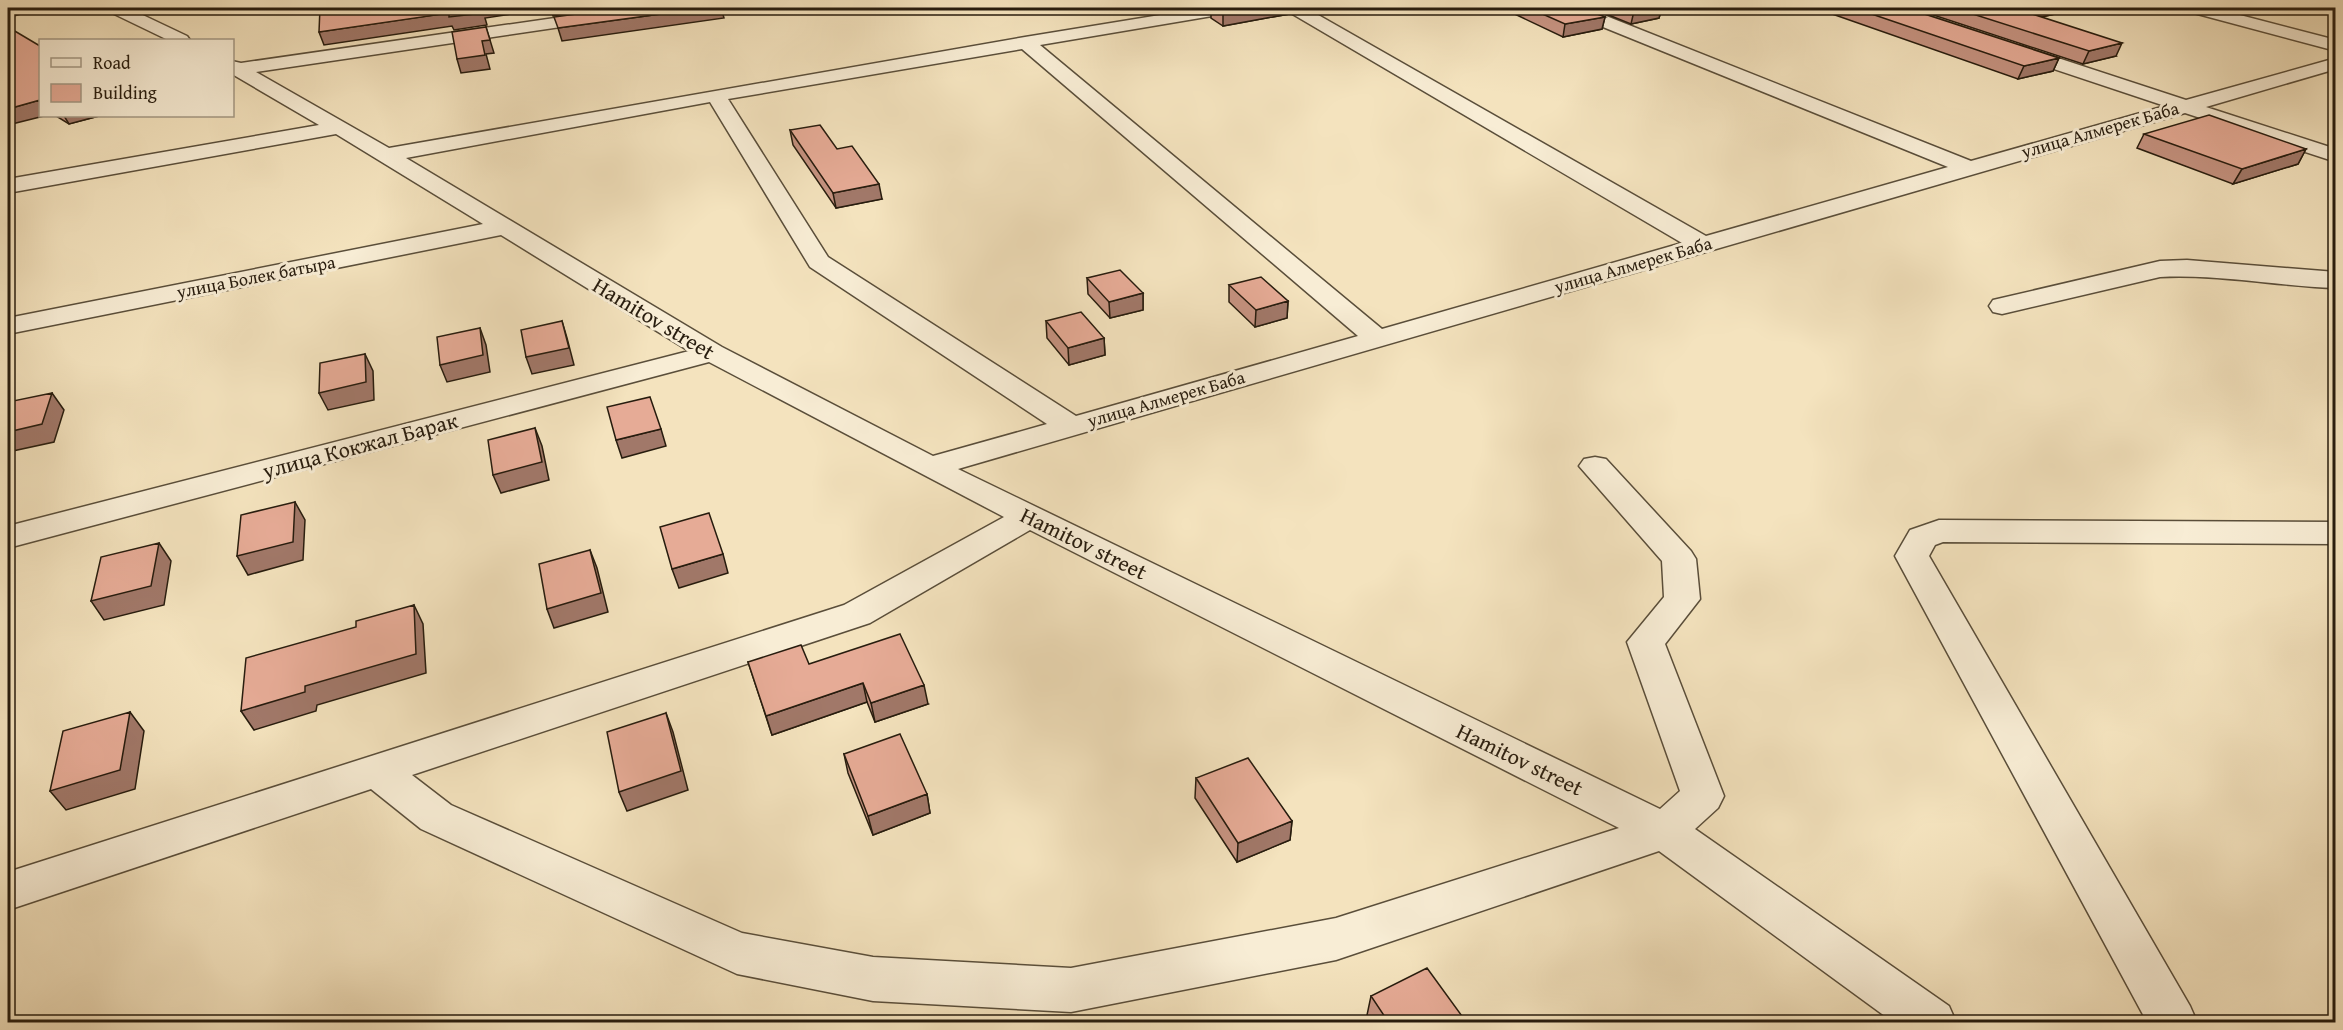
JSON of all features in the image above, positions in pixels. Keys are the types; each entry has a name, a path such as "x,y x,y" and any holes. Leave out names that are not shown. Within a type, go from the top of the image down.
{"street":[{"path":"8,12 19,8"},
{"path":"116,8 179,39"},
{"path":"236,68 656,8"},
{"path":"386,154 716,95 1230,8"},
{"path":"1295,8 1703,244"},
{"path":"1572,8 1968,168"},
{"path":"2196,8 2336,46"},
{"path":"1026,42 1377,338"},
{"path":"2003,45 2336,156"},
{"name":"улица Алмерек Баба","path":"930,467 2336,63"},
{"name":"Hamitov street","path":"236,68 337,128 386,154 712,353 930,467 1665,831 1932,1023"},
{"path":"716,95 819,262 1071,426"},
{"path":"8,186 337,128"},
{"name":"улица Болек батыра","path":"8,326 506,227"},
{"path":"2002,306 2160,269 2187,268 2301,279 2336,280"},
{"name":"улица Кокжал Барак","path":"8,537 712,353"},
{"path":"377,771 436,817 737,953 873,979 1071,990 1336,939 1665,831 1702,796 1646,642 1682,599 1679,559 1595,466"},
{"path":"8,891 857,614 1030,516"},
{"path":"2173,1023 1912,556 1922,538 1939,531 2336,533"}],"building":[{"path":"320,8 481,8 483,13 449,17 449,13 319,32"},
{"path":"621,8 705,8 558,28 554,17"},
{"path":"1214,8 1256,8 1223,13"},
{"path":"1529,8 1582,8 1605,17 1565,24"},
{"path":"1625,8 1652,8 1634,11"},
{"path":"1854,8 1906,8 2059,58 2024,66"},
{"path":"1954,8 2031,8 2020,10 2122,43 2089,51"},
{"path":"8,27 39,45 39,100 8,109"},
{"path":"486,27 490,40 482,41 485,55 457,59 452,32"},
{"path":"2209,115 2306,149 2242,169 2144,134"},
{"path":"820,125 837,149 852,146 879,184 833,193 790,130"},
{"path":"1120,270 1143,293 1109,302 1087,278"},
{"path":"1261,277 1288,301 1256,310 1229,285"},
{"path":"1081,312 1104,338 1068,348 1046,321"},
{"path":"562,321 569,348 526,357 521,330"},
{"path":"480,328 483,355 440,365 437,337"},
{"path":"365,354 366,382 319,393 320,363"},
{"path":"52,393 42,424 8,432 8,402"},
{"path":"650,397 661,429 616,440 607,407"},
{"path":"535,428 542,462 493,475 488,440"},
{"path":"295,502 293,542 237,556 241,515"},
{"path":"709,513 723,554 672,569 660,527"},
{"path":"159,543 151,586 91,601 101,557"},
{"path":"590,550 601,593 547,609 539,564"},
{"path":"414,605 416,654 305,686 305,692 241,711 246,658 356,627 356,621"},
{"path":"900,634 924,685 871,703 863,683 766,716 748,662 801,645 809,664"},
{"path":"130,712 120,770 50,791 63,731"},
{"path":"666,713 681,771 619,792 607,732"},
{"path":"900,734 927,794 868,816 844,754"},
{"path":"1248,758 1292,821 1238,843 1196,778"},
{"path":"1427,968 1467,1023 1389,1023 1371,996"}]}
